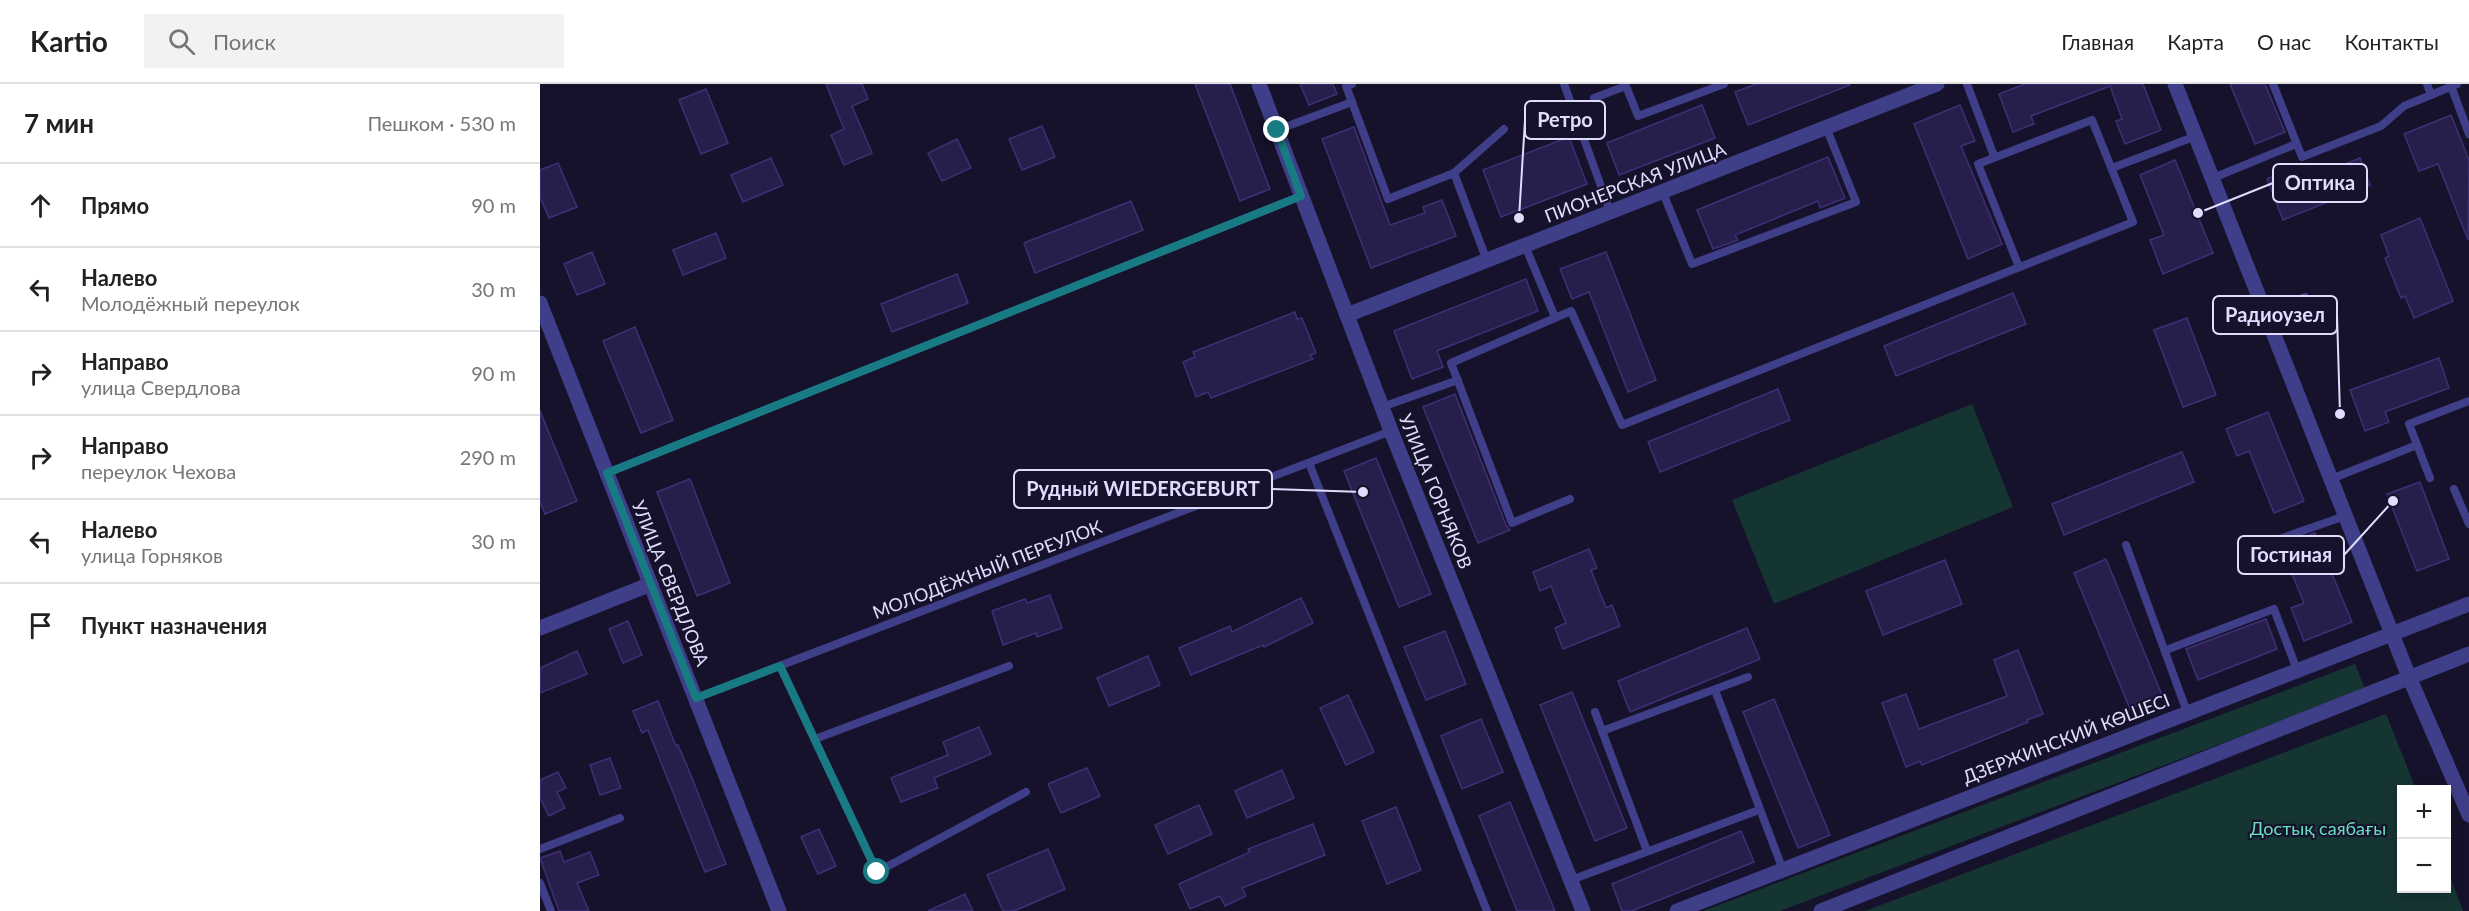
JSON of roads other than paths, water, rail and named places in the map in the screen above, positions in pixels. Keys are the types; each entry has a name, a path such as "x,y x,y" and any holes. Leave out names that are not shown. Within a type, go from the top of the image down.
{"street":[{"name":"УЛИЦА ГОРНЯКОВ","path":"1259,84 1391,431 1583,911"},
{"name":"ПИОНЕРСКАЯ УЛИЦА","path":"1347,315 1937,84"},
{"path":"2175,84 2267,312 2409,677 2469,815"},
{"name":"УЛИЦА СВЕРДЛОВА","path":"540,303 779,911"},
{"path":"540,628 651,584"},
{"name":"ДЗЕРЖИНСКИЙ КӨШЕСІ","path":"1677,911 2469,604"},
{"path":"1821,911 2469,654"}],"lane":[{"path":"1352,84 1346,86 1388,199 1454,173 1504,129"},
{"path":"1564,84 1610,211"},
{"path":"1594,98 1626,86 1638,116 1724,84"},
{"path":"1967,84 1994,156"},
{"path":"2272,84 2302,157 2381,126 2404,106 2454,85 2469,134"},
{"path":"2427,84 2431,95"},
{"path":"1277,130 1352,102"},
{"path":"1570,499 1512,523 1451,363 1571,311 1622,425 2133,222 2092,120 1978,164 2019,267"},
{"path":"1663,193 1692,264 1856,202 1826,127"},
{"path":"2112,168 2196,136"},
{"path":"2213,178 2296,144"},
{"path":"1454,173 1487,261"},
{"path":"607,473 1301,196"},
{"path":"1525,246 1555,318"},
{"path":"2267,312 2305,297"},
{"path":"1382,407 1458,380"},
{"path":"2430,478 2409,424 2469,400"},
{"name":"МОЛОДЁЖНЫЙ ПЕРЕУЛОК","path":"696,698 1391,431"},
{"path":"2331,478 2417,445"},
{"path":"1309,462 1487,911"},
{"path":"2454,489 2469,524"},
{"path":"2279,539 2345,516"},
{"path":"2126,545 2187,712"},
{"path":"2166,650 2274,609 2297,670"},
{"path":"780,666 877,872 1026,792"},
{"path":"815,739 1009,666"},
{"path":"1602,731 1748,677"},
{"path":"1715,690 1783,870"},
{"path":"1595,712 1647,851"},
{"path":"1570,880 1759,810"},
{"path":"540,849 620,818"},
{"path":"540,883 551,911"}],"place":[{"name":"Оптика","path":"2198,213"},
{"name":"Ретро","path":"1519,218"},
{"name":"Радиоузел","path":"2340,414"},
{"name":"Рудный WIEDERGEBURT","path":"1363,492"},
{"name":"Гостиная","path":"2393,501"}],"park label":[{"name":"Достық саябағы","path":"2318,828"}]}
